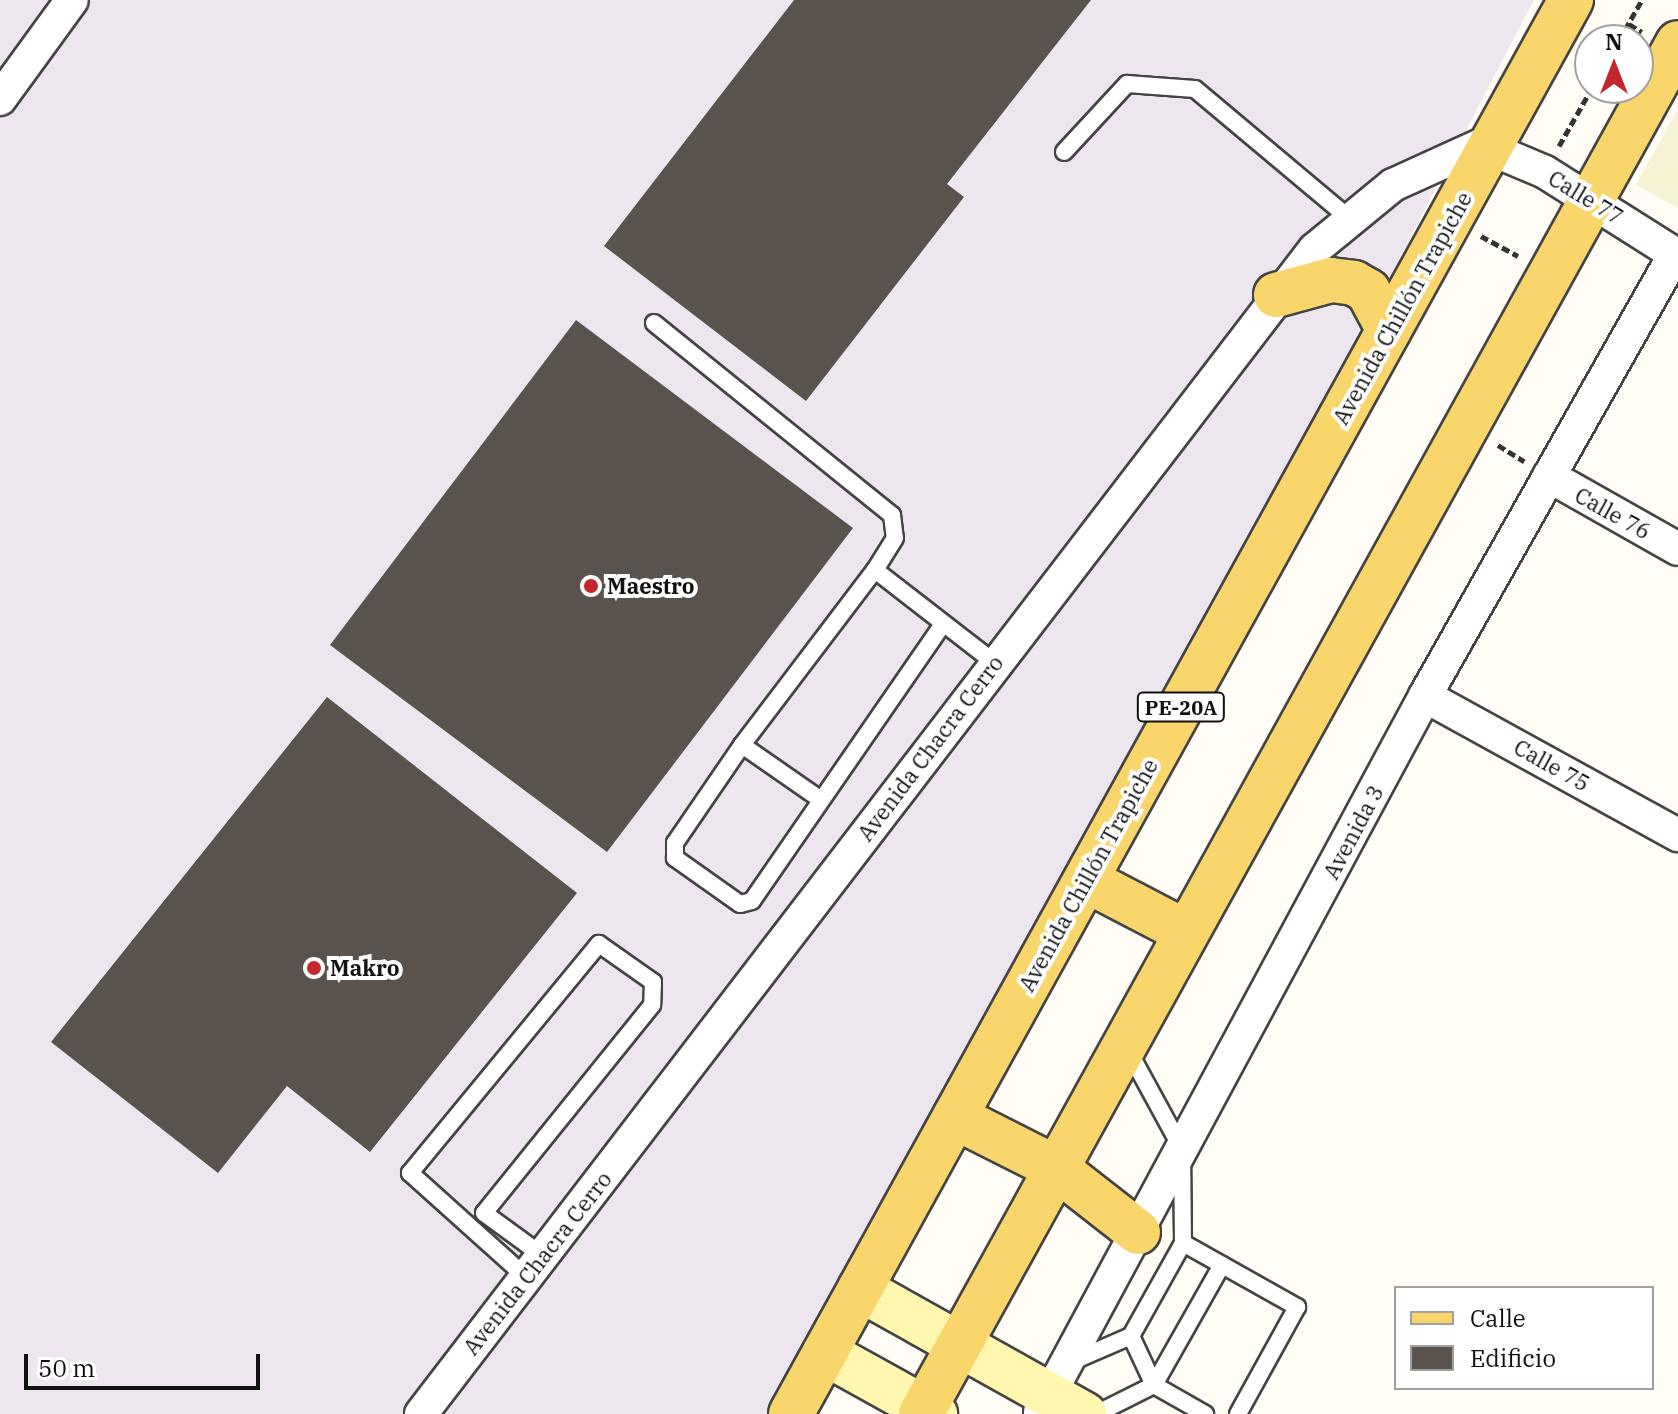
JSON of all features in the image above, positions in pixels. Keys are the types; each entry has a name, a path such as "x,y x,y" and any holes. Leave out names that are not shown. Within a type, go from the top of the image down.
{"main road":[{"name":"Avenida Chillón Trapiche","path":"791,1414 1571,0"},
{"path":"825,1353 926,1412 959,1344 1678,43"},
{"path":"1276,295 1331,280 1354,283 1368,291 1389,330"},
{"path":"1086,880 1186,932"},
{"path":"955,1117 1056,1168 1138,1232"},
{"path":"860,1289 1061,1396"}],"street":[{"path":"0,99 72,0"},
{"name":"Calle 77","path":"1491,146 1592,199 1676,255"},
{"name":"Avenida Chacra Cerro","path":"421,1414 1276,295 1349,218 1434,161 1491,146"},
{"name":"Avenida 3","path":"1061,1396 1138,1232 1425,696 1676,255"},
{"name":"Calle 76","path":"1549,476 1678,549"},
{"name":"Calle 75","path":"1425,696 1678,835"}],"lane":[{"path":"1064,152 1127,84 1195,89 1349,218"},
{"path":"654,323 892,515 895,538 875,570 742,745 673,851 740,904 752,901 943,624"},
{"path":"875,570 995,663"},
{"path":"742,745 821,800"},
{"path":"469,1231 652,1005 653,982 613,948 588,951 412,1165 413,1181 469,1231 534,1267"},
{"path":"1061,1396 1131,1336 1183,1243 1182,1149 1125,1044"},
{"path":"484,1213 534,1267"},
{"path":"1183,1243 1297,1307 1238,1414"},
{"path":"1096,1414 1154,1385 1222,1265"},
{"path":"1131,1336 1154,1385 1205,1414"}],"path":[{"path":"1628,24 1642,0"},
{"path":"1545,172 1583,104"},
{"path":"1451,219 1550,274"},
{"path":"1467,425 1549,476"}],"shaded area":[{"path":"0,0 1534,0 1328,395 765,1414 0,1414"},
{"path":"1678,109 1678,208 1636,185"}],"building":[{"path":"794,0 1091,0 947,184 964,197 806,401 604,246"},
{"name":"Maestro","path":"576,320 853,528 607,852 330,645"},
{"name":"Makro","path":"327,697 577,893 370,1152 287,1086 218,1173 51,1042"}],"place":[{"name":"Maestro","path":"591,586"},
{"name":"Makro","path":"314,968"}]}
